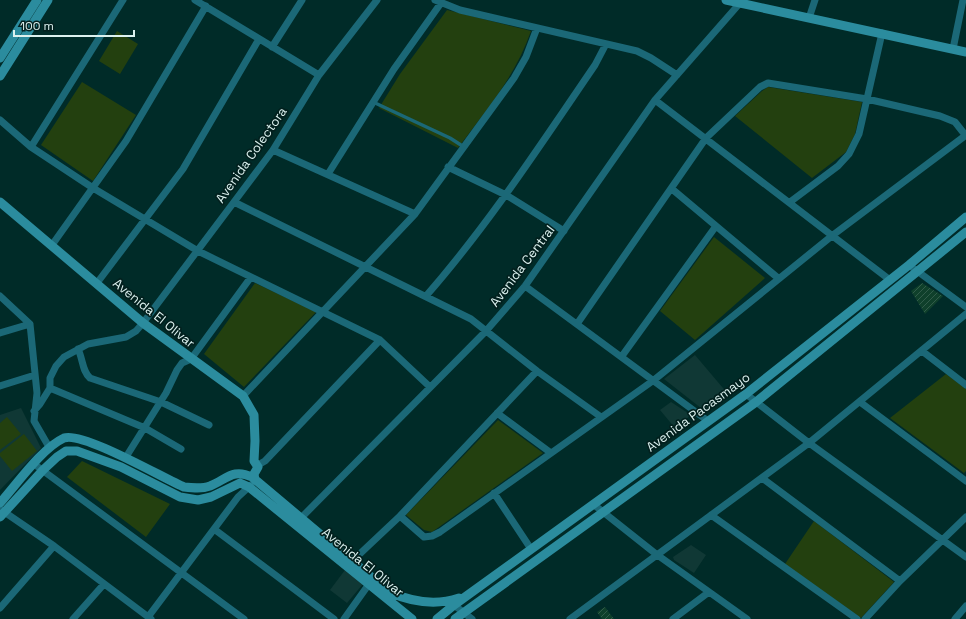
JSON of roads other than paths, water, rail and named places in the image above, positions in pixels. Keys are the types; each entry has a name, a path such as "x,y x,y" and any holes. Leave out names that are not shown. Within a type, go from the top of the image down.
{"street":[{"path":"0,58 36,0"},
{"path":"0,76 48,0"},
{"path":"31,147 123,0"},
{"path":"196,0 272,48 319,75"},
{"path":"272,48 302,0"},
{"name":"Avenida Colectora","path":"34,411 50,388 50,378 56,366 64,357 88,344 126,337 136,331 143,323 273,150 319,75 377,0"},
{"path":"726,0 740,1 809,18 966,52"},
{"path":"809,18 815,0"},
{"path":"953,49 963,0"},
{"name":"Avenida Central","path":"298,521 486,331 524,286 655,100 740,1"},
{"path":"328,174 438,2 460,10 637,51 677,74"},
{"path":"52,245 129,136 206,6"},
{"path":"243,396 322,311 366,267 414,214 514,78 526,57 537,28"},
{"path":"790,202 838,166 849,154 859,134 882,33"},
{"path":"97,283 183,169 259,39"},
{"path":"426,296 463,254 506,195 595,66 606,44"},
{"path":"400,516 424,537 432,536 654,380 778,278 966,135 955,122 940,116 867,99 768,83 760,87 706,138 577,324"},
{"path":"655,100 890,280"},
{"path":"0,120 31,147 93,188 198,250 380,340 430,387"},
{"path":"273,150 414,214"},
{"path":"448,167 506,195 564,231"},
{"path":"672,189 778,278"},
{"name":"Avenida El Olivar","path":"0,202 143,323 243,396 254,415 256,441 251,472 240,482 211,497 198,500 180,497 121,466 77,451 66,452 57,457 43,470"},
{"path":"234,202 471,319 537,372 601,417"},
{"name":"Avenida Pacasmayo","path":"437,619 466,596 746,394 890,280 966,217"},
{"path":"622,356 716,226"},
{"name":"Avenida Pacasmayo","path":"455,619 756,402 966,232"},
{"path":"909,264 966,307"},
{"path":"126,457 161,402 177,370 182,363 191,359 251,276"},
{"path":"524,286 622,356 708,421"},
{"path":"0,296 30,324 37,393 34,421 49,448"},
{"path":"570,619 656,554 712,515 809,443 966,314"},
{"path":"0,333 30,324"},
{"path":"43,470 1,513 54,546 149,618 238,496 251,472 265,461 380,340"},
{"path":"78,349 83,359 85,374 90,378 161,402 209,425"},
{"path":"922,351 966,385"},
{"path":"466,596 450,601 432,603 403,598 389,592 350,564 400,516 537,372"},
{"path":"0,386 35,376"},
{"path":"50,388 145,428 181,449"},
{"path":"746,394 809,443 966,557"},
{"path":"860,402 966,481"},
{"path":"497,413 551,453"},
{"path":"0,503 49,448 66,438 75,437 126,457 184,487 194,488 210,486 234,473 251,472"},
{"path":"34,464 244,619"},
{"name":"Avenida El Olivar","path":"251,472 298,521 350,564 369,584 412,619"},
{"path":"762,478 900,581"},
{"path":"494,493 531,549"},
{"path":"593,504 656,554 747,619"},
{"path":"712,515 857,619"},
{"path":"865,619 900,581 966,517"},
{"path":"214,529 334,619"},
{"path":"0,608 54,546"},
{"path":"73,619 104,584"},
{"path":"344,619 369,584"},
{"path":"673,619 709,592"},
{"path":"454,605 472,619"},
{"path":"955,619 966,606"}],"lane":[{"path":"373,102 450,138 464,147"}]}
